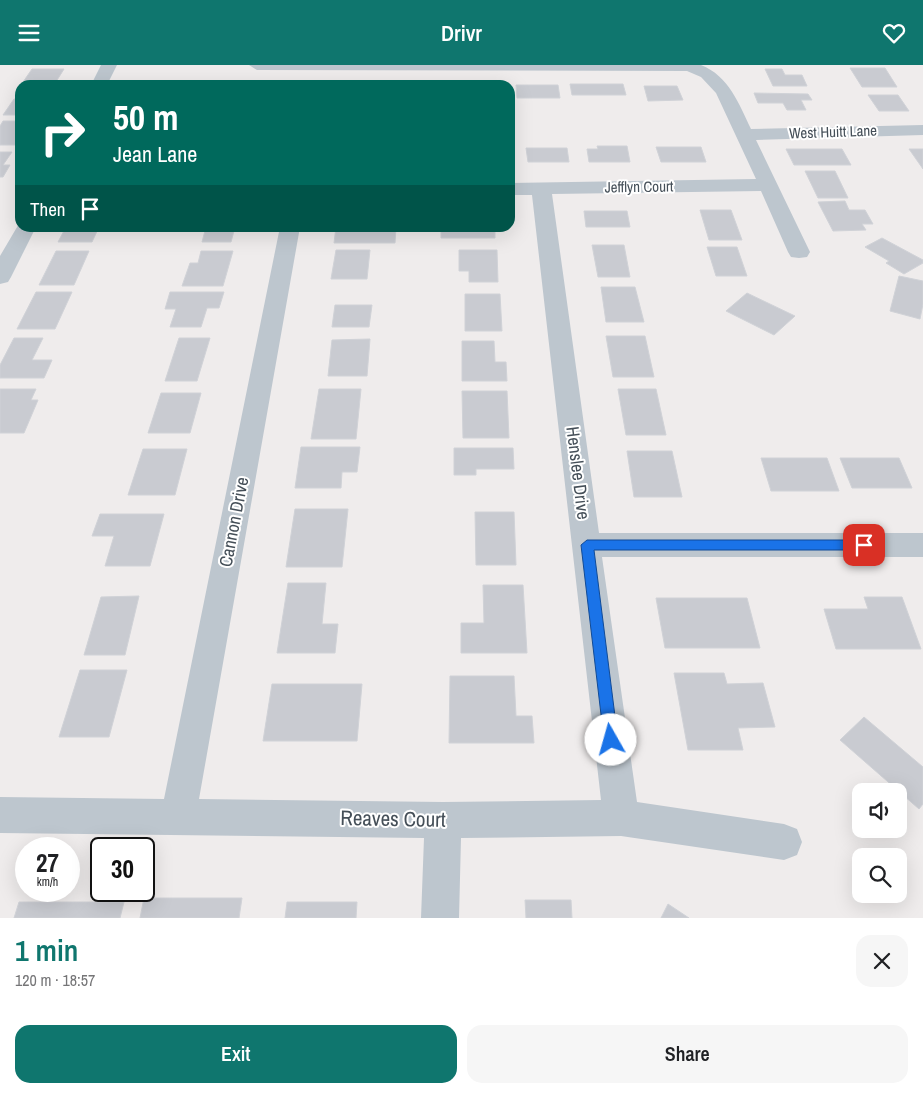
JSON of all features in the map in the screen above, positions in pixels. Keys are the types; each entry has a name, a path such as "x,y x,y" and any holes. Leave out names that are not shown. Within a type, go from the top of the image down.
{"street":[{"path":"102,80 109,65"},
{"path":"257,65 689,66 707,73 716,80 724,91 799,252"},
{"name":"West Huitt Lane","path":"744,135 923,130"},
{"name":"Jefflyn Court","path":"515,189 768,185"},
{"name":"Henslee Drive","path":"541,188 621,818"},
{"path":"0,277 23,232"},
{"name":"Cannon Drive","path":"178,817 289,232"},
{"path":"587,545 923,545"},
{"name":"Reaves Court","path":"0,815 443,820 621,818 784,842"},
{"path":"440,918 443,820"}],"building":[{"path":"850,68 885,68 897,87 862,87"},
{"path":"32,69 64,69 57,80 24,80"},
{"path":"765,69 782,69 785,75 802,75 807,86 773,86"},
{"path":"570,84 623,84 626,95 572,95"},
{"path":"516,85 558,85 560,98 517,98"},
{"path":"644,86 677,86 683,100 648,101"},
{"path":"754,93 808,94 812,100 801,100 806,110 787,110 783,103 758,103"},
{"path":"868,95 898,95 909,111 879,111"},
{"path":"14,99 15,99 15,115 3,115"},
{"path":"3,121 15,121 15,145 0,145 0,126"},
{"path":"597,146 627,146 630,162 589,162 587,149 598,149"},
{"path":"656,147 701,147 706,162 661,162"},
{"path":"526,148 567,148 569,162 528,162"},
{"path":"786,149 842,149 851,165 794,165"},
{"path":"909,149 923,149 923,169"},
{"path":"0,152 12,152 3,165 10,165 3,177 0,177"},
{"path":"805,171 835,171 848,198 818,198"},
{"path":"845,201 849,210 865,210 873,224 862,224 866,230 833,231 818,202"},
{"path":"700,210 731,210 742,240 709,240"},
{"path":"584,211 627,211 630,227 586,227"},
{"path":"63,232 97,232 92,242 58,242"},
{"path":"205,232 234,232 231,242 202,242"},
{"path":"335,232 396,232 395,243 334,243"},
{"path":"441,232 495,232 495,238 441,238"},
{"path":"882,238 923,260 923,263 904,274 886,263 889,261 865,247"},
{"path":"592,245 624,245 630,277 598,277"},
{"path":"707,247 737,247 747,276 716,276"},
{"path":"336,250 370,250 367,279 331,279"},
{"path":"459,250 497,250 498,282 469,282 469,271 459,271"},
{"path":"56,251 89,251 74,285 39,285"},
{"path":"201,251 233,251 223,286 182,286 190,263 198,263"},
{"path":"899,276 923,281 923,304 920,319 890,311"},
{"path":"601,287 635,287 644,322 606,322"},
{"path":"36,292 72,292 55,329 17,329"},
{"path":"170,292 224,292 219,308 207,308 201,327 170,327 176,309 165,309"},
{"path":"747,293 795,316 774,335 726,311"},
{"path":"465,294 500,294 502,331 465,331"},
{"path":"335,305 372,305 369,327 332,327"},
{"path":"606,336 645,336 654,377 613,377"},
{"path":"14,338 43,338 32,360 52,360 44,378 0,378 0,365"},
{"path":"179,338 210,338 197,381 165,381"},
{"path":"370,339 367,376 328,376 332,340"},
{"path":"462,341 494,341 495,362 506,362 507,381 462,381"},
{"path":"0,389 36,389 31,400 38,400 24,433 0,433"},
{"path":"319,389 361,389 356,439 311,439"},
{"path":"618,389 656,389 666,435 626,435"},
{"path":"462,391 507,391 509,438 463,438"},
{"path":"161,393 201,393 190,433 148,433"},
{"path":"301,447 360,447 357,472 342,472 341,488 295,488"},
{"path":"454,448 513,448 514,469 476,469 476,475 454,475"},
{"path":"143,449 187,449 175,495 128,495"},
{"path":"627,451 672,451 682,497 634,497"},
{"path":"761,458 827,458 839,491 771,491"},
{"path":"840,458 899,458 912,488 852,488"},
{"path":"295,509 348,509 342,567 286,567"},
{"path":"475,512 514,512 516,565 476,565"},
{"path":"100,514 164,514 150,566 105,566 114,536 92,536"},
{"path":"288,583 326,583 322,624 338,624 335,653 277,653"},
{"path":"483,585 523,585 527,653 461,653 461,623 484,623"},
{"path":"139,596 125,655 84,655 101,597"},
{"path":"864,597 902,597 921,649 836,649 824,609 868,609"},
{"path":"656,598 747,598 760,648 665,648"},
{"path":"80,670 127,670 109,737 59,737"},
{"path":"674,673 724,673 727,684 763,683 775,727 738,728 743,750 688,750"},
{"path":"450,676 514,676 516,716 532,716 534,743 449,743"},
{"path":"272,684 362,684 357,741 263,741"},
{"path":"864,717 923,767 923,804 919,809 907,799 907,783 889,783 840,740"},
{"path":"155,898 242,898 239,918 140,918 143,902 155,902"},
{"path":"525,900 571,900 572,918 526,918"},
{"path":"19,902 124,902 120,918 14,918"},
{"path":"287,902 357,902 356,918 285,918"},
{"path":"668,904 689,918 661,918"}],"route":[{"path":"611,740 587,545 864,545"}]}
